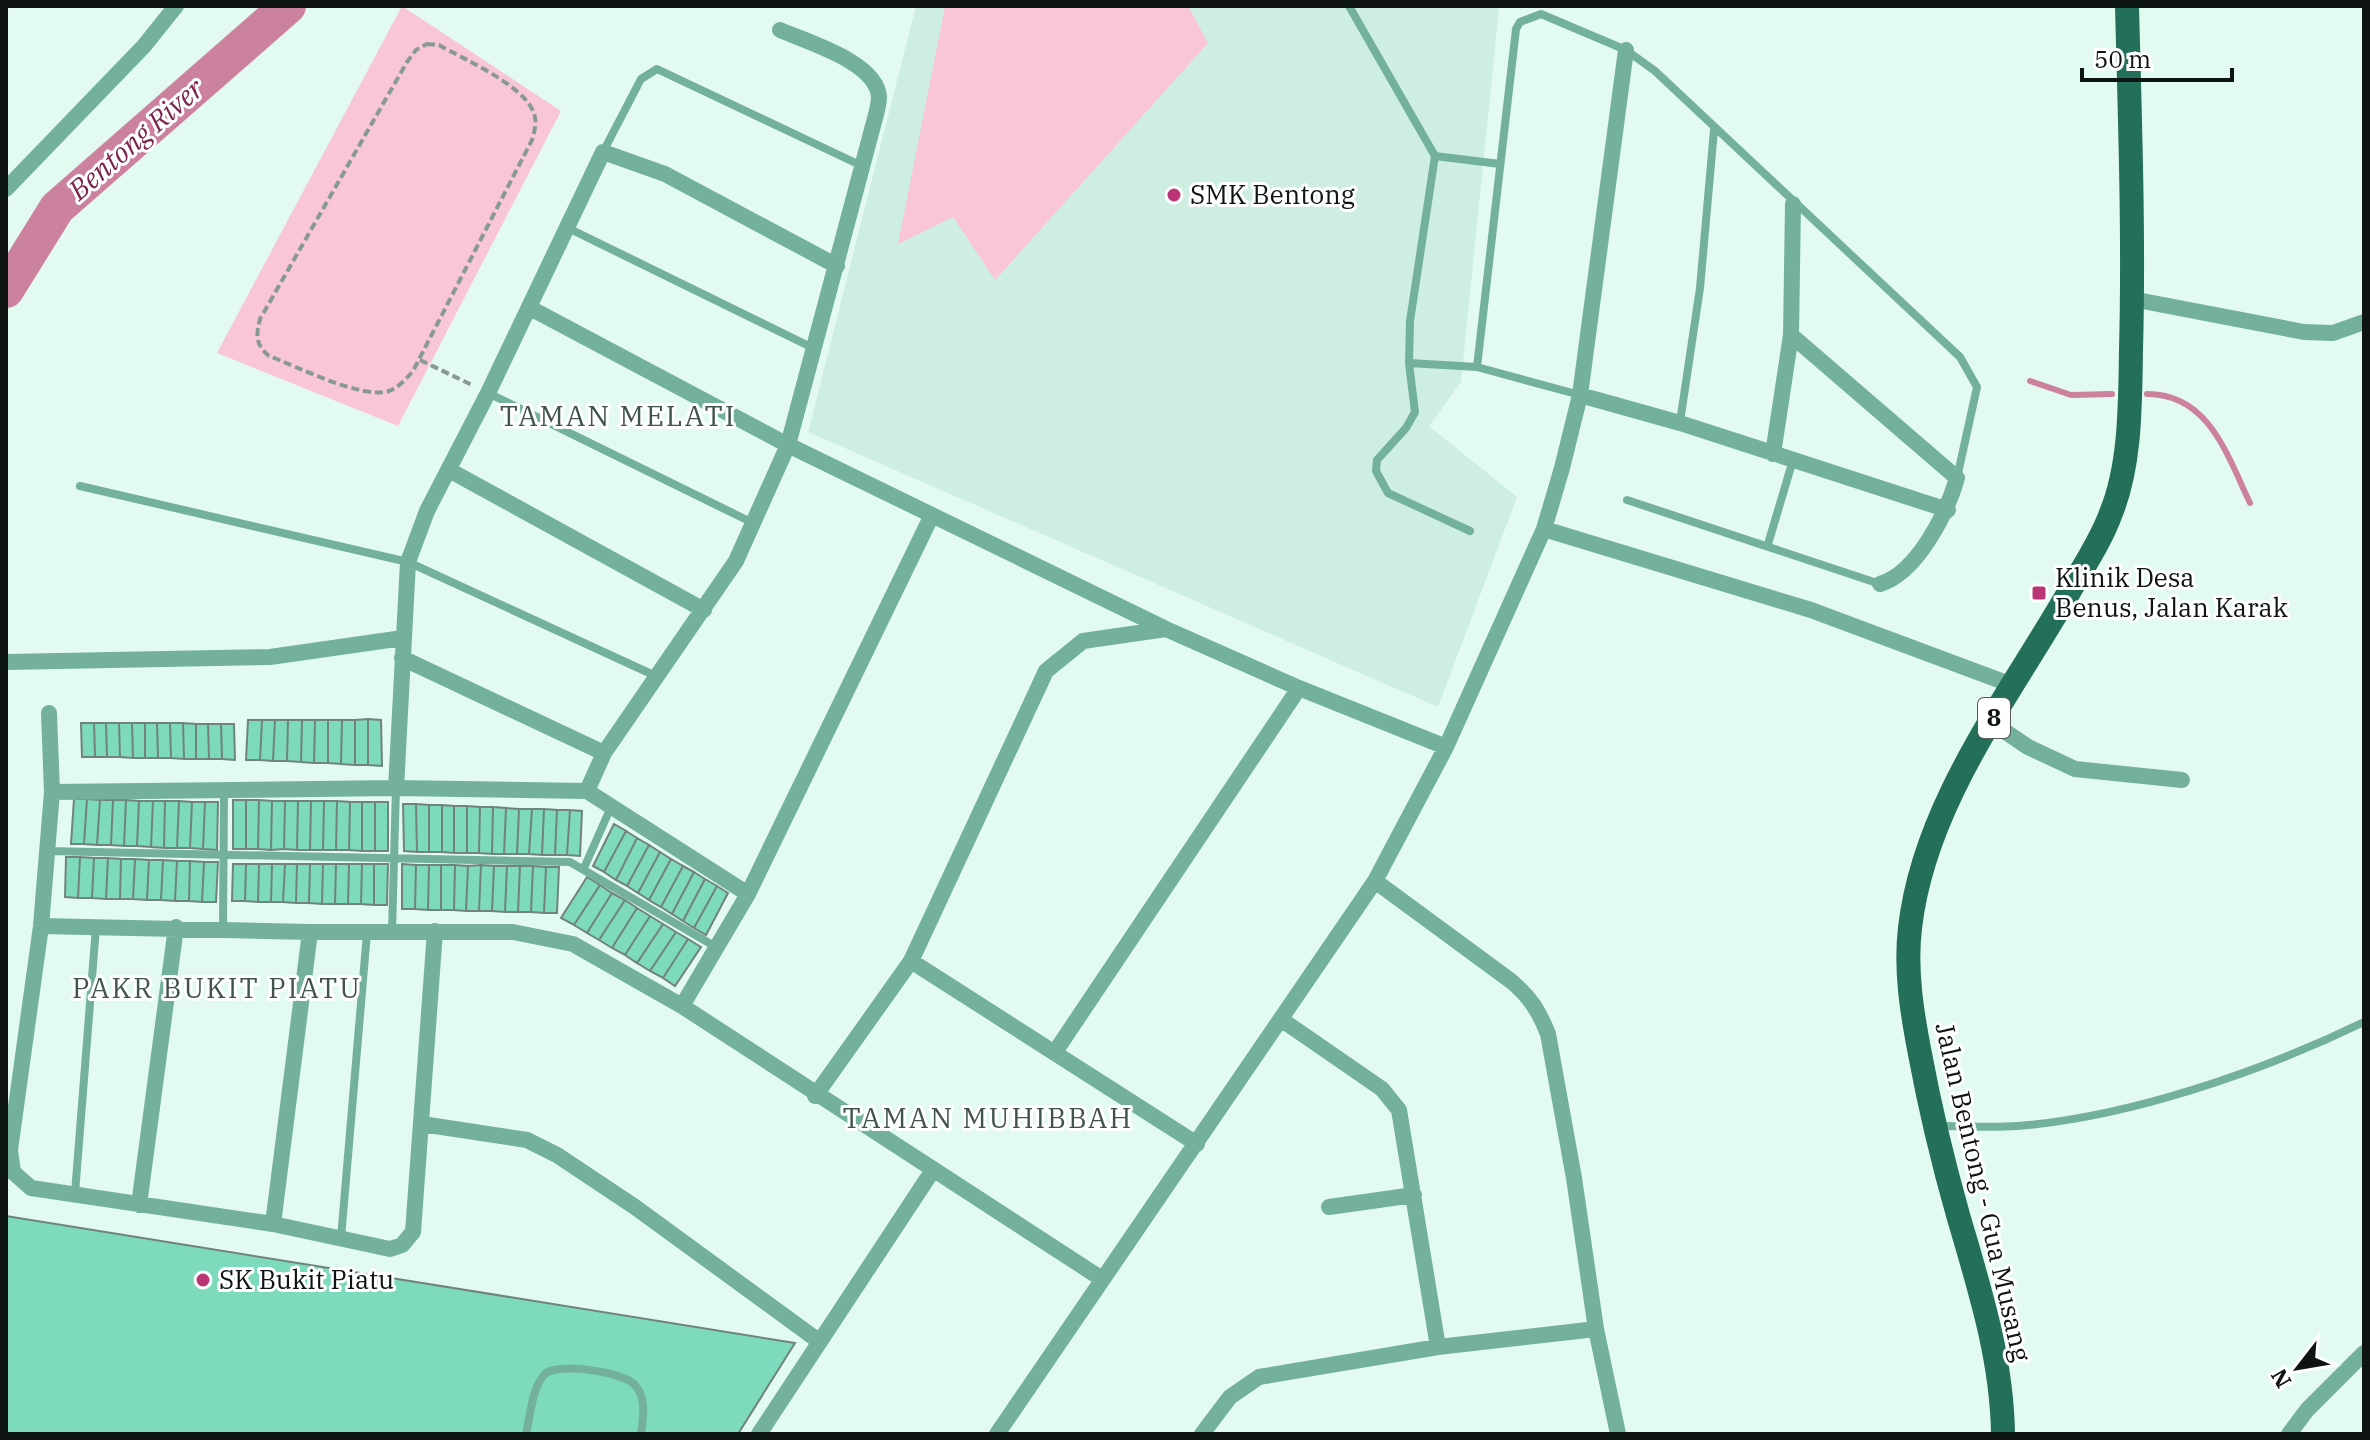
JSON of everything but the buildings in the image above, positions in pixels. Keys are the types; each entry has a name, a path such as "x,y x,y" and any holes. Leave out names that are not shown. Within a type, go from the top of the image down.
{"main road":[{"name":"Jalan Bentong - Gua Musang","path":"2003,1434 1998,1369 1989,1324 1935,1126 1914,1022 1909,976 1914,897 1941,816 1991,722 2112,512 2125,457 2132,299 2127,6"}],"street":[{"path":"6,189 144,46 176,6"},
{"path":"587,791 604,753 736,561 788,445 837,266 879,99 877,87 859,65 780,30"},
{"path":"997,1434 1375,881 1446,747 1544,529 1580,395 1626,50"},
{"path":"396,788 408,562 427,511 530,308 603,152 665,174 837,266"},
{"path":"1773,454 1791,335 1793,204"},
{"path":"2132,299 2304,332 2333,333 2364,322"},
{"path":"530,308 788,445 1166,629 1299,688 1446,747"},
{"path":"1791,335 1957,478 1948,510 1903,571 1880,584"},
{"path":"1580,395 1680,423 1948,510"},
{"path":"449,470 704,610"},
{"path":"682,1006 748,894 932,515"},
{"path":"1544,529 1811,610 2012,685"},
{"path":"815,1096 911,961 1046,671 1083,641 1166,629"},
{"path":"6,662 270,657 403,638"},
{"path":"402,658 604,753"},
{"path":"1055,1052 1299,688"},
{"path":"49,713 52,792 41,926 9,1160 19,1180 31,1188 273,1224 390,1249 408,1240 413,1232 435,931"},
{"path":"1991,722 2028,747 2075,769 2182,780"},
{"path":"52,792 396,788 587,791 748,894"},
{"path":"1375,881 1511,981 1532,999 1539,1012 1548,1034 1574,1178 1596,1329 1618,1434"},
{"path":"41,926 367,933 513,932 559,940 622,970 682,1006 815,1096 1102,1279"},
{"path":"139,1205 176,927"},
{"path":"273,1224 310,932"},
{"path":"911,961 1197,1144"},
{"path":"1282,1020 1392,1099 1404,1127 1438,1347"},
{"path":"422,1124 527,1140 557,1155 635,1207 820,1342"},
{"path":"759,1434 933,1170"},
{"path":"1329,1207 1414,1195"},
{"path":"1202,1434 1230,1397 1259,1377 1438,1347 1596,1329"},
{"path":"2289,1434 2307,1410 2364,1353"}],"lane":[{"path":"1349,6 1435,156 1410,321 1409,363 1415,412 1406,428 1377,460 1376,471 1388,493 1470,531"},
{"path":"1477,367 1516,29 1520,22 1541,14 1626,50 1655,71 1714,130 1960,357 1972,373 1976,400 1957,478"},
{"path":"603,152 641,79 657,69 860,165"},
{"path":"1680,423 1700,288 1714,130"},
{"path":"1435,156 1500,164"},
{"path":"568,228 813,348"},
{"path":"1409,363 1477,367 1580,395"},
{"path":"488,393 751,522"},
{"path":"1768,544 1793,460"},
{"path":"80,486 408,562 658,677"},
{"path":"1627,500 1768,544 1880,584"},
{"path":"392,933 396,788"},
{"path":"223,928 224,790"},
{"path":"584,868 611,807"},
{"path":"47,851 224,857 556,860 584,868 717,947"},
{"path":"75,1193 96,927"},
{"path":"341,1238 367,933"},
{"path":"1935,1126 2017,1126 2128,1108 2272,1060 2364,1022"},
{"path":"526,1434 539,1382 554,1369 567,1368 623,1377 634,1384 644,1408 641,1434"}],"path":[{"path":"427,44 439,45 516,91 534,111 536,125 532,140 420,360 401,385 387,392 369,393 269,356 260,348 256,336 260,319 407,62 416,50 427,44"},
{"path":"420,360 488,393"}],"shaded area":[{"path":"402,6 561,111 398,426 217,353"},
{"name":"SMK Bentong","path":"916,6 1494,6 1499,9 1461,382 1429,426 1517,497 1438,707 808,432"},
{"path":"945,6 1188,6 1208,43 995,280 953,217 898,244"}],"waterway":[{"name":"Bentong River","path":"6,290 57,208 288,6"},
{"path":"2030,381 2071,395 2112,394"},
{"path":"2147,394 2186,404 2201,416 2224,447 2250,503"}],"place":[{"name":"SMK Bentong","path":"1174,195"},
{"name":"Klinik Desa Benus, Jalan Karak","path":"2039,593"},
{"name":"SK Bukit Piatu","path":"203,1280"}],"district":[{"name":"TAMAN MELATI","path":"618,416"},
{"name":"PAKR BUKIT PIATU","path":"217,988"},
{"name":"TAMAN MUHIBBAH","path":"988,1118"}]}
